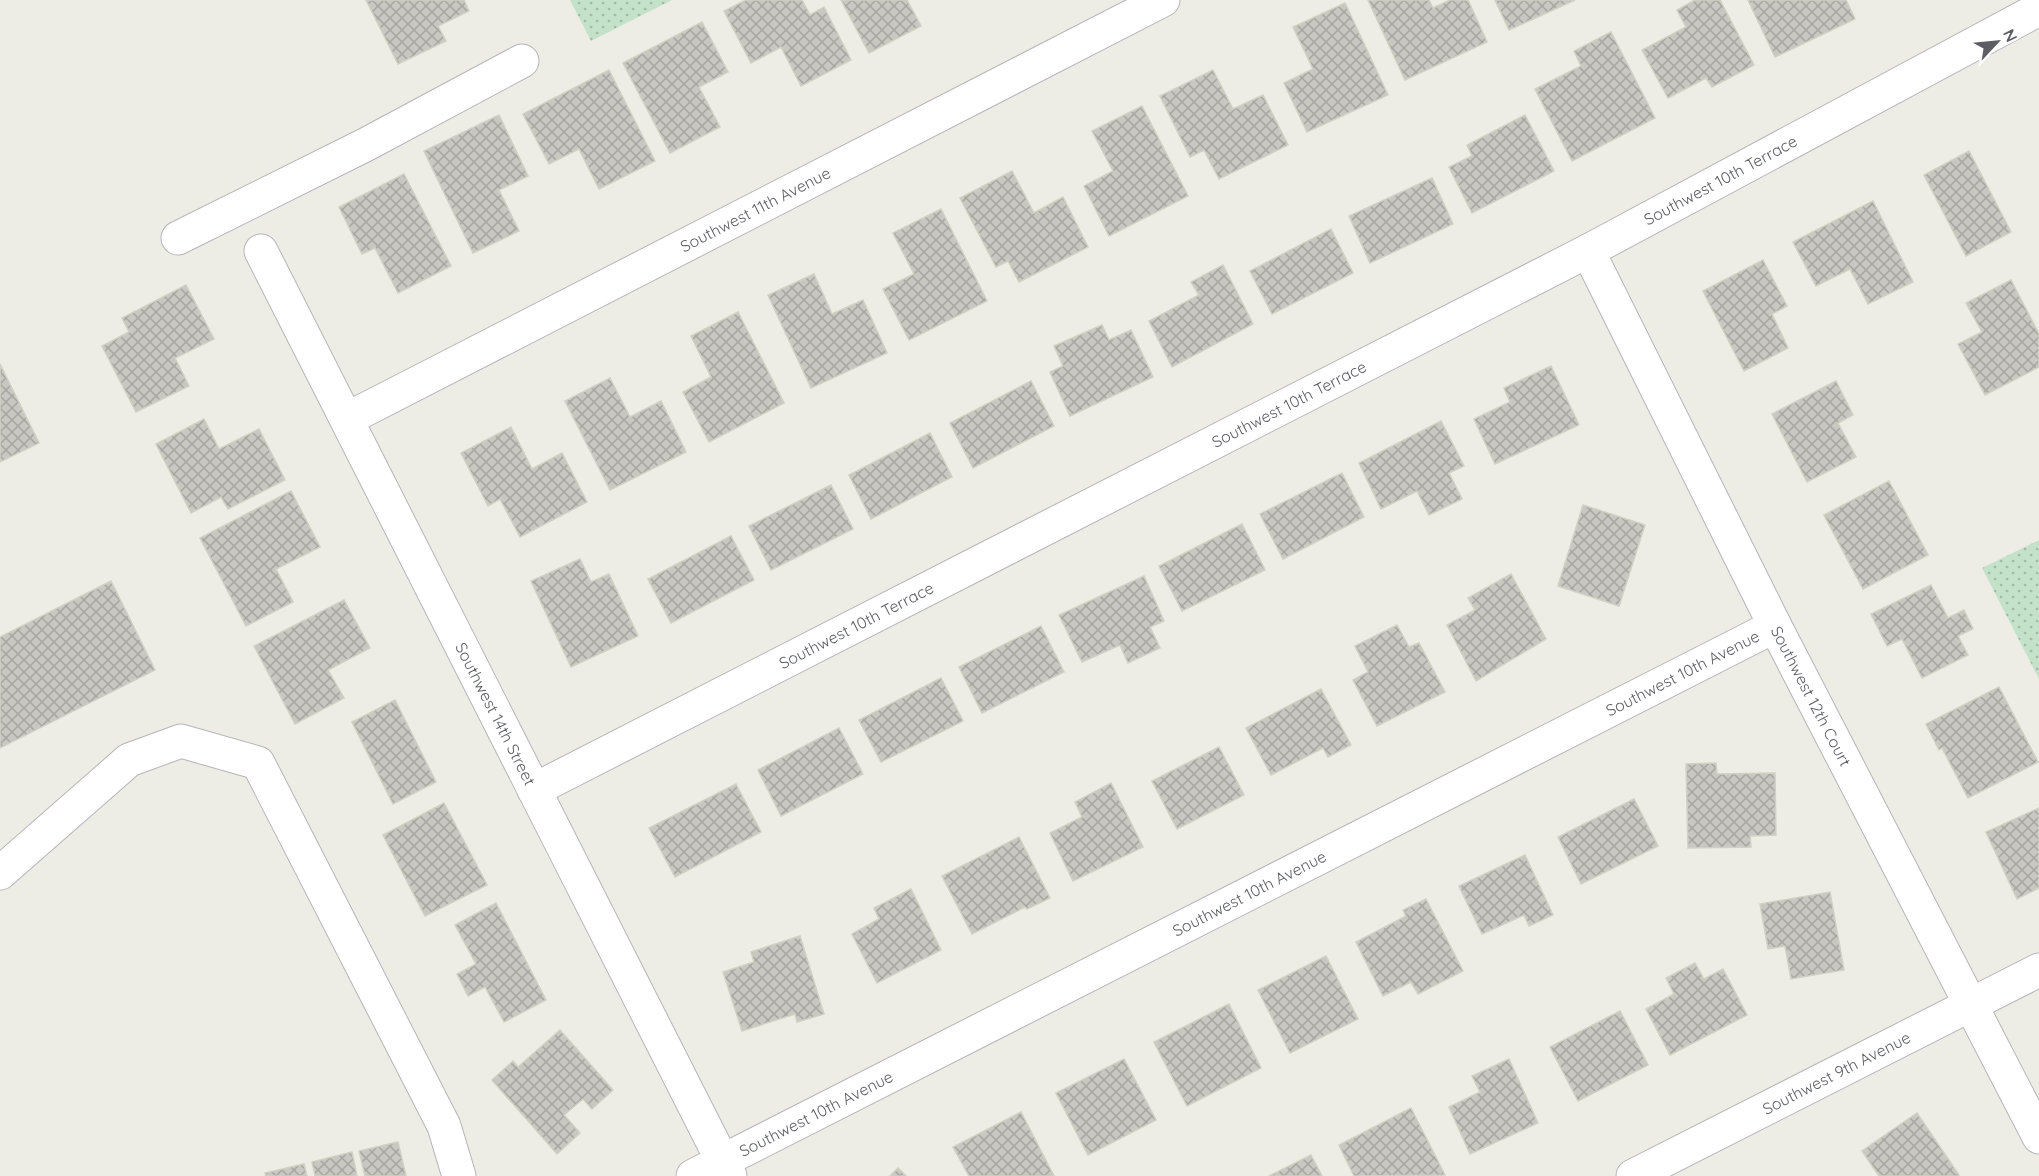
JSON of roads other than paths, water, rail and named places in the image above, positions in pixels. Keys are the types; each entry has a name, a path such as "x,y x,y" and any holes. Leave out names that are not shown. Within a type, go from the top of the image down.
{"street":[{"name":"Southwest 11th Avenue","path":"347,419 1163,0"},
{"name":"Southwest 10th Terrace","path":"534,790 1588,251 2039,9"},
{"path":"178,238 365,145 522,61"},
{"name":"Southwest 14th Street","path":"261,251 726,1169"},
{"name":"Southwest 12th Court","path":"1588,251 1775,626 2039,1137"},
{"name":"Southwest 10th Avenue","path":"693,1176 726,1169 1775,626"},
{"path":"0,873 129,760 181,741 258,763 440,1117 459,1176"},
{"name":"Southwest 9th Avenue","path":"1632,1176 2039,970"}]}
